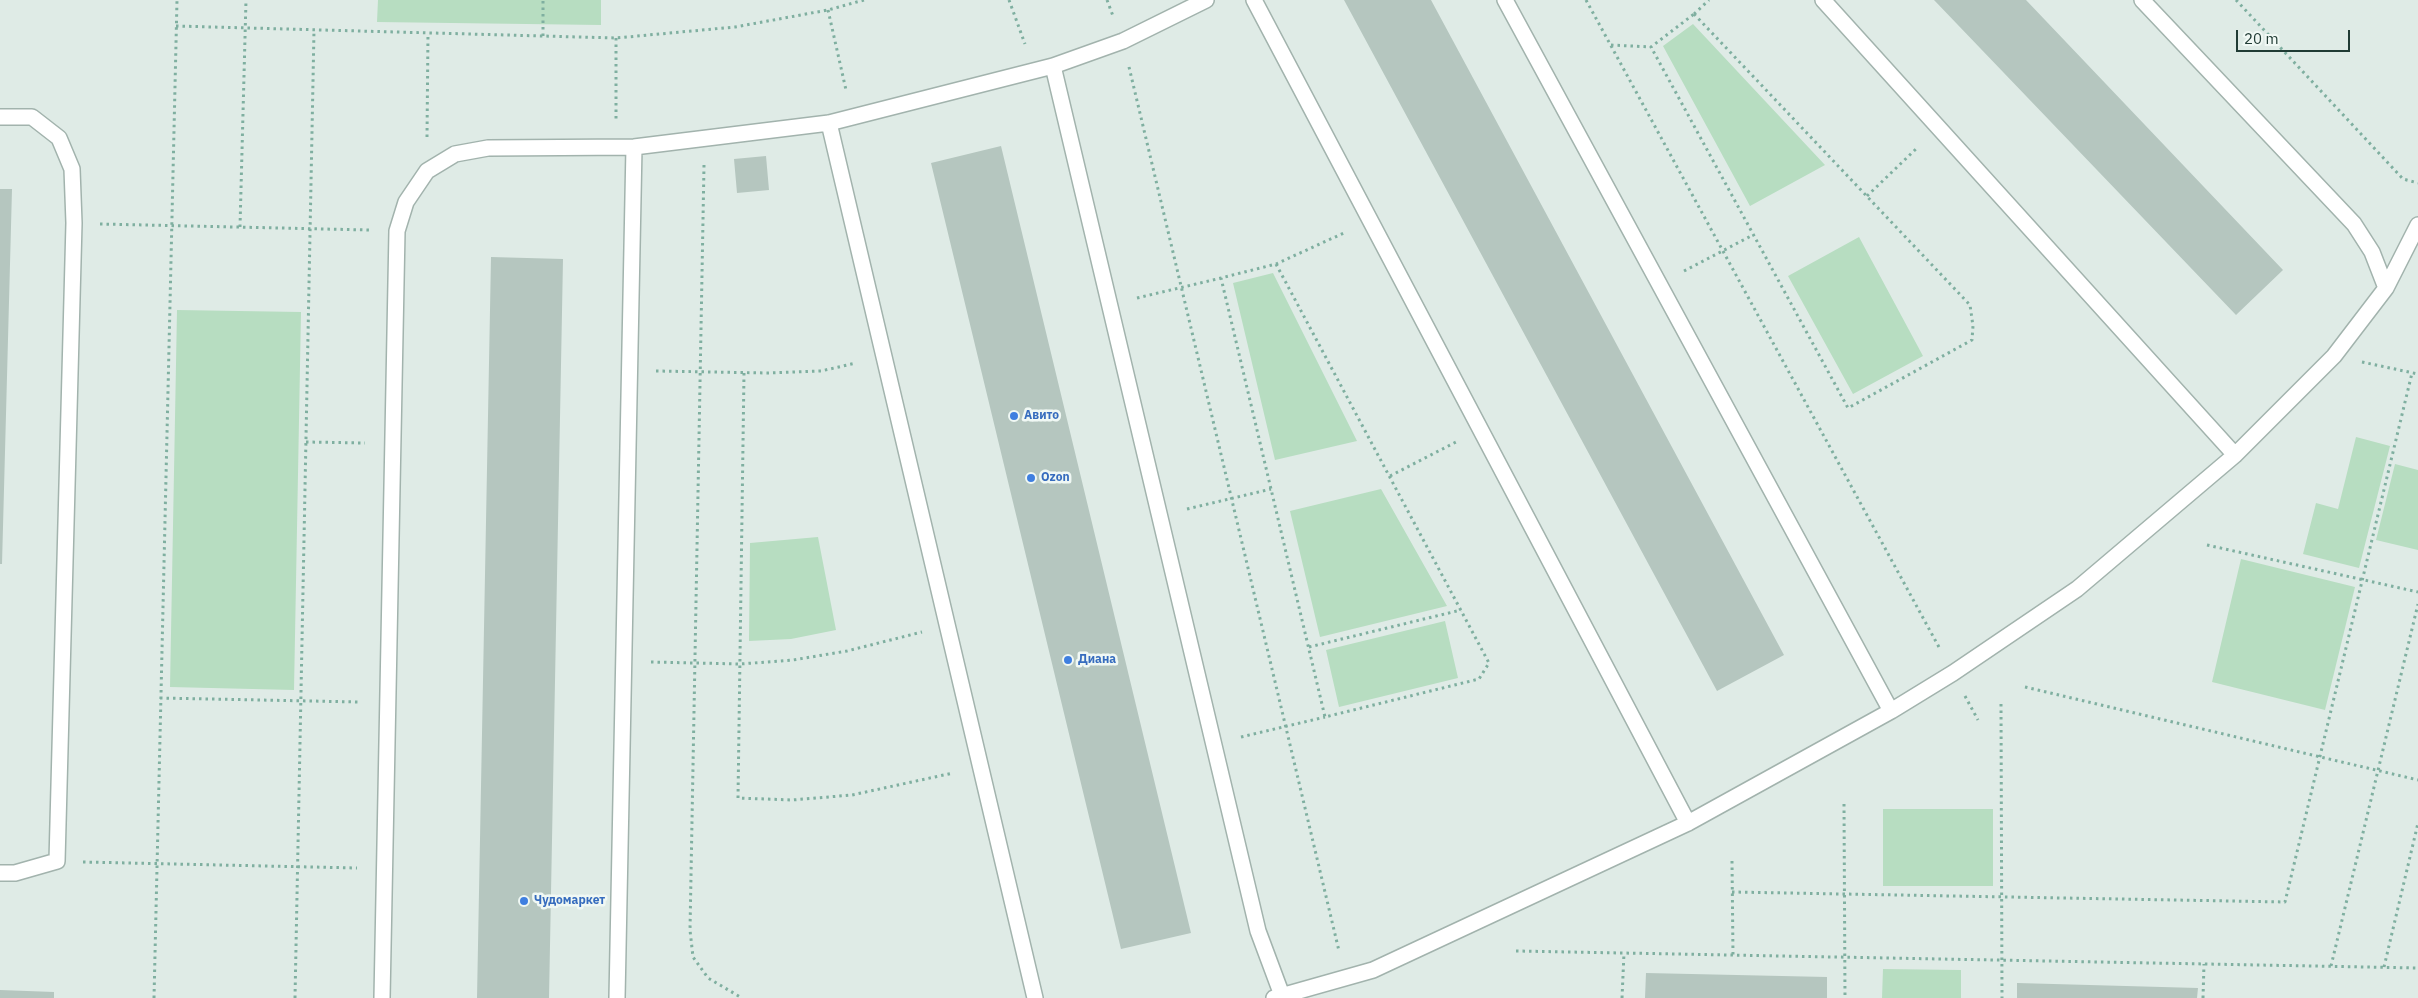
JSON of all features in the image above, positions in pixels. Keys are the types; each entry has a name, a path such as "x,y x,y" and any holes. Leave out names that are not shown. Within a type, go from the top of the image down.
{"lane":[{"path":"382,998 397,231 406,202 427,171 455,154 488,148 634,147 829,123 1054,66 1123,41 1206,0"},
{"path":"1254,0 1688,823"},
{"path":"1505,0 1891,711"},
{"path":"1823,0 2235,455"},
{"path":"2142,0 2354,224 2372,252 2386,288"},
{"path":"1054,66 1258,931 1280,997 1373,970 1688,823 1891,711 1953,673 2077,589 2235,455 2334,356 2386,288 2418,225"},
{"path":"0,117 32,117 59,138 72,170 74,223 58,861 15,873 0,873"},
{"path":"829,123 1035,998"},
{"path":"617,998 634,147"}],"path":[{"path":"154,998 177,0"},
{"path":"240,227 246,0"},
{"path":"543,0 543,36"},
{"path":"176,26 616,38 734,27 828,10 864,0"},
{"path":"1008,0 1035,70"},
{"path":"1107,0 1123,41 1345,977"},
{"path":"1586,0 1978,720"},
{"path":"1611,45 1651,47 1709,0"},
{"path":"2236,0 2403,179 2418,183"},
{"path":"828,10 852,116"},
{"path":"1651,47 1848,408 1972,340 1974,326 1970,305 1694,14"},
{"path":"295,998 314,30"},
{"path":"427,171 428,33"},
{"path":"616,38 616,147"},
{"path":"1867,196 1938,128"},
{"path":"704,138 690,930 694,957 708,978 742,998"},
{"path":"1110,304 1276,264 1370,221"},
{"path":"74,223 397,231"},
{"path":"1659,284 1753,235"},
{"path":"1214,743 1479,680 1489,663 1276,264"},
{"path":"1221,278 1325,716"},
{"path":"2334,356 2418,374"},
{"path":"629,371 744,373 821,371 884,357"},
{"path":"744,373 738,798 792,800 852,795 981,767"},
{"path":"1732,892 2285,902 2412,373"},
{"path":"1390,476 1480,429"},
{"path":"306,442 393,443"},
{"path":"1160,515 1271,489"},
{"path":"2207,545 2418,592"},
{"path":"2331,966 2418,604"},
{"path":"1309,647 1461,610"},
{"path":"623,662 740,664 793,660 847,651 946,625"},
{"path":"2025,687 2418,780"},
{"path":"160,698 388,703"},
{"path":"2001,704 2002,998"},
{"path":"1844,804 1845,998"},
{"path":"2384,967 2418,824"},
{"path":"58,861 385,869"},
{"path":"1732,861 1733,955"},
{"path":"1516,951 2418,968"},
{"path":"1622,998 1624,953"},
{"path":"2203,998 2204,964"}],"green space":[{"path":"378,0 601,0 601,25 377,22"},
{"path":"1693,24 1825,165 1750,206 1663,46"},
{"path":"1859,237 1923,356 1853,394 1788,276"},
{"path":"1273,273 1357,441 1275,460 1233,283"},
{"path":"177,310 301,312 294,690 170,687"},
{"path":"2356,437 2390,446 2359,568 2303,554 2316,503 2338,509"},
{"path":"2395,464 2418,470 2418,550 2376,540"},
{"path":"1381,489 1447,606 1320,637 1290,511"},
{"path":"818,537 836,630 791,639 749,641 750,543"},
{"path":"2241,559 2355,587 2325,710 2212,682"},
{"path":"1445,621 1458,678 1339,707 1326,650"},
{"path":"1883,809 1993,809 1993,886 1883,886"},
{"path":"1883,969 1961,970 1961,998 1882,998"}],"building":[{"path":"1344,0 1431,0 1784,655 1717,691"},
{"path":"1934,0 2026,0 2283,270 2236,315"},
{"path":"1001,146 1191,933 1121,949 931,163"},
{"path":"766,156 769,190 737,193 734,159"},
{"path":"0,189 12,189 2,564 0,564"},
{"path":"491,257 563,259 549,998 477,998"},
{"path":"1646,973 1827,977 1827,998 1645,998"},
{"path":"2017,983 2198,988 2197,998 2017,998"},
{"path":"0,990 54,992 54,998 0,998"}],"place":[{"name":"Авито","path":"1014,416"},
{"name":"Ozon","path":"1031,478"},
{"name":"Диана","path":"1068,660"},
{"name":"Чудомаркет","path":"524,901"}]}
